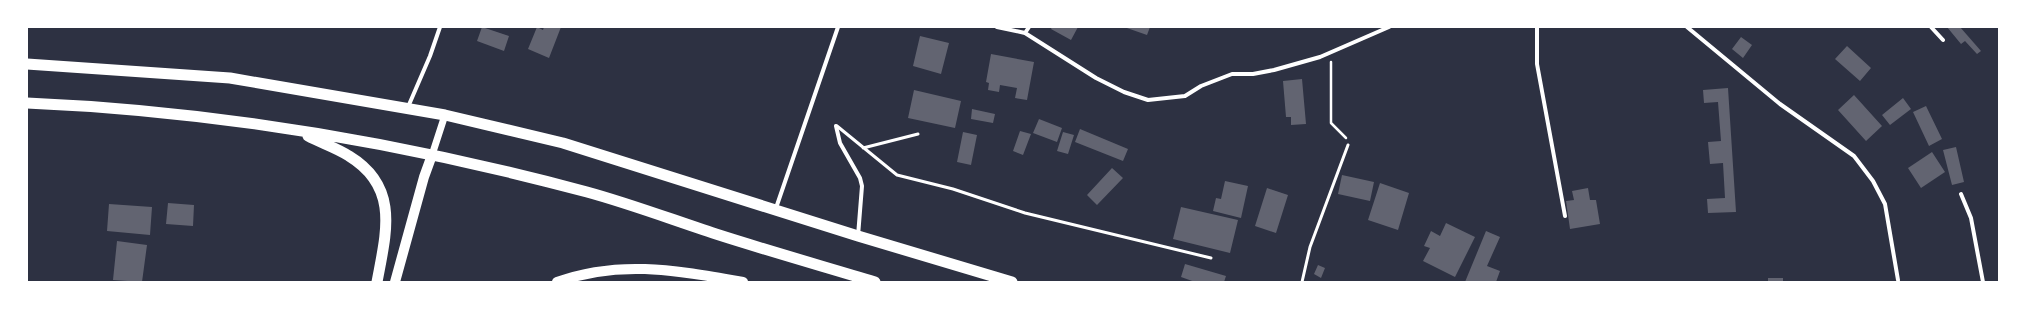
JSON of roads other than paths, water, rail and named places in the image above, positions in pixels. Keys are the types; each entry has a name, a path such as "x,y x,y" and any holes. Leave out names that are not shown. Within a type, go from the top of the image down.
{"highway":[{"path":"27,64 230,78 408,107 445,115 563,143 858,236 1012,282"},
{"path":"27,103 98,106 227,119 432,155 590,193 744,243 875,282"},
{"path":"292,130 349,155 370,172 374,178 382,194 387,219 377,282"}],"main road":[{"path":"395,282 424,177 432,155"},
{"path":"557,282 580,274 642,268 671,270 743,282"}],"street":[{"path":"408,107 430,56 440,27"},
{"path":"776,210 838,27"},
{"path":"997,27 1024,33 1096,78 1124,92 1148,100 1185,96 1201,86 1232,74 1254,74 1274,70 1331,53 1389,27"},
{"path":"1024,33 1028,27"},
{"path":"1536,27 1537,64 1565,216"},
{"path":"1687,27 1780,104 1854,156 1873,181 1885,204 1898,280"},
{"path":"1931,27 1944,40"},
{"path":"432,155 445,115"},
{"path":"836,126 840,143 860,178 862,186 858,236"},
{"path":"1961,194 1971,218 1983,282"}],"lane":[{"path":"836,126 897,174 953,189 1025,213 1211,258"},
{"path":"863,148 918,134"},
{"path":"1302,282 1310,247 1348,145"}]}
